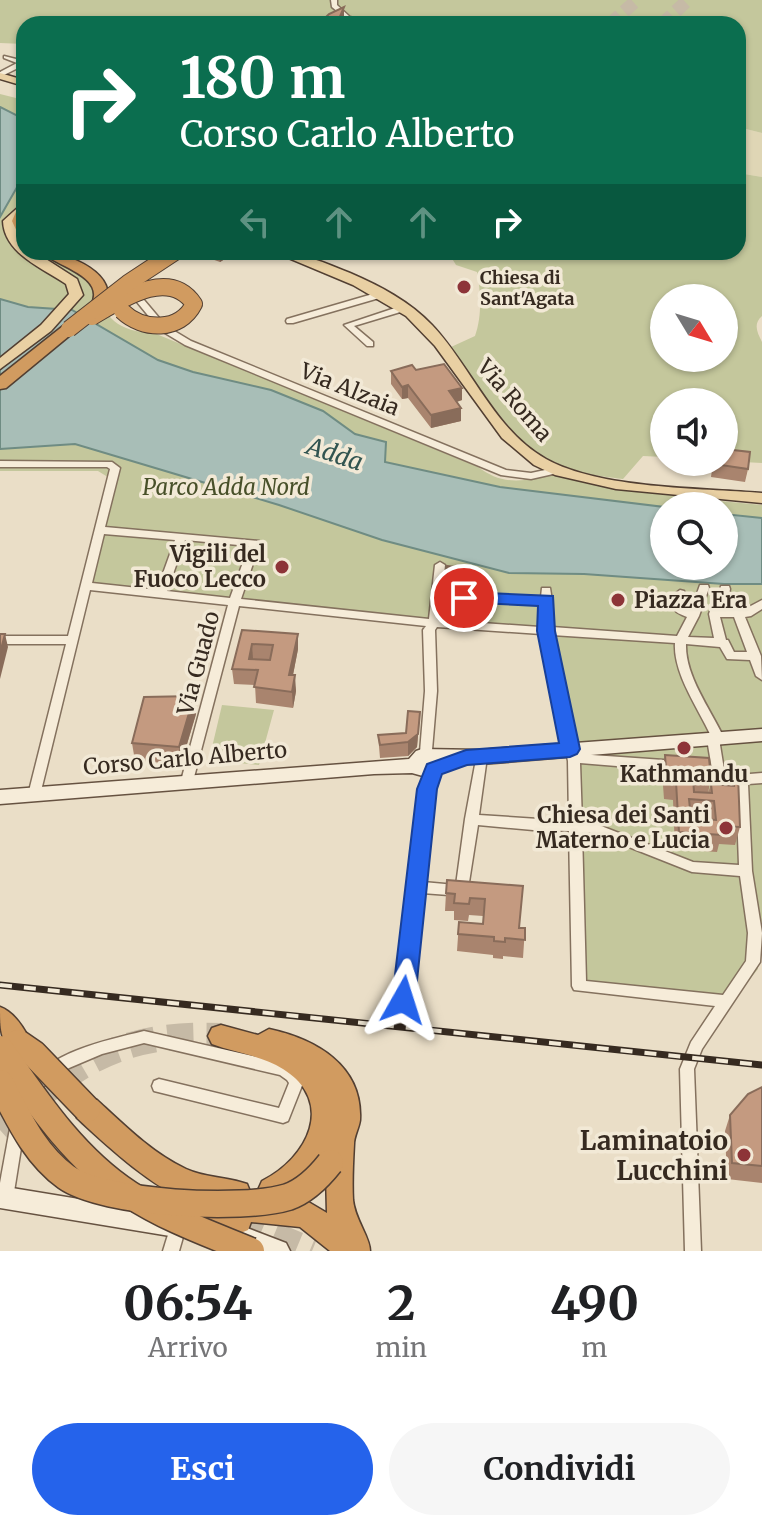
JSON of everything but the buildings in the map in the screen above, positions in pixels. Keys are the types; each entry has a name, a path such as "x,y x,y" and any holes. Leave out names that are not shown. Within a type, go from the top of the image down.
{"highway":[{"path":"61,260 104,288 103,298 69,329"},
{"path":"74,260 106,278 112,287"},
{"path":"0,384 128,283 163,260"},
{"path":"0,392 92,317 173,260"},
{"path":"92,317 137,292 153,288 179,289 189,295 194,304 187,316 163,325 137,323 121,309"},
{"path":"0,1018 9,1046 51,1121 108,1178 159,1212 251,1251"},
{"path":"169,1179 224,1193 271,1191 300,1175 316,1151 322,1135 323,1101 316,1084 305,1070 283,1056 221,1036 282,1042 302,1049 324,1062 346,1101 338,1202 356,1251"},
{"path":"9,1046 87,1129 122,1159 253,1210 305,1214 356,1251"},
{"path":"0,1083 43,1157 70,1179 101,1193 154,1199 266,1201 287,1197 308,1187 330,1163 343,1136"},
{"path":"169,1179 238,1220"}],"main road":[{"path":"16,214 9,221 16,243"},
{"path":"0,365 73,303 77,291 69,280 38,260"},
{"name":"Via Roma","path":"300,260 383,294 404,308 433,335 517,443 538,460 559,470 616,483 762,498"},
{"name":"Corso Carlo Alberto","path":"0,797 427,764 473,757 614,756 714,738 762,735"},
{"path":"3,1197 230,1251"},
{"path":"172,1236 224,1229 278,1251"}],"street":[{"path":"6,57 16,61"},
{"path":"290,321 383,294"},
{"name":"Via Alzaia","path":"141,302 163,328 188,343 504,473 531,476 559,470"},
{"path":"370,344 348,325 404,308"},
{"path":"0,464 109,464 115,468 34,795"},
{"path":"101,530 181,538 161,593"},
{"name":"Via Guado","path":"181,538 255,543 235,600 187,781"},
{"path":"403,1000 427,789 426,752 431,691 429,630 434,623 440,565"},
{"path":"86,586 434,623 724,643 731,656 755,656"},
{"path":"704,768 716,734 683,666 680,642 703,593 724,595 762,676"},
{"path":"680,594 679,610 694,616"},
{"path":"437,597 546,596 546,631 572,754 577,825 579,986 726,1001"},
{"path":"721,643 714,614 755,611 762,604"},
{"path":"0,640 71,640"},
{"path":"614,756 704,768 720,781 762,778"},
{"path":"416,887 462,891 471,819 473,757"},
{"path":"693,1251 687,1069 692,1052 753,962 755,930 746,871 742,781"},
{"path":"471,819 592,827 692,867 746,871"},
{"path":"3,1197 23,1105 39,1081 75,1058 144,1037 279,1068 294,1077 295,1086 283,1116 159,1086"}],"shaded area":[{"path":"746,129 762,133 762,177 746,174"}],"green space":[{"path":"0,0 762,0 762,133 746,129 746,16 16,16 16,44 0,43"},
{"name":"Parco Adda Nord","path":"0,94 16,98 16,260 55,260 96,284 103,306 122,326 154,333 500,478 525,480 520,478 557,474 616,487 664,492 650,492 650,580 738,580 738,503 762,505 762,943 756,943 758,969 730,1004 579,991 570,736 545,632 432,627 87,585 111,479 98,471 0,471"},
{"path":"746,174 762,177 762,316 757,331 762,342 762,463 738,462 738,388 650,388 650,456 643,456 623,479 583,473 546,459 506,423 451,347 475,336 480,296 477,272 456,265 453,260 746,260"},
{"path":"222,705 274,710 259,765 209,760"}],"water":[{"path":"0,107 16,115 16,189 0,217"},
{"name":"Adda","path":"0,299 28,307 72,310 158,360 193,372 271,390 323,411 355,434 386,442 385,462 500,487 650,505 650,579 509,573 382,540 279,505 75,444 0,449"},
{"path":"738,515 762,518 762,584 668,580 738,580"}],"tunnel":[{"path":"619,16 637,0"},
{"path":"671,16 688,0"},
{"path":"0,1130 52,1087 100,1057 154,1040 221,1036"},
{"path":"238,1220 312,1251"}],"railway":[{"path":"0,985 762,1065"}],"place":[{"name":"Chiesa di Sant'Agata","path":"464,287"},
{"name":"Vigili del Fuoco Lecco","path":"282,567"},
{"name":"Piazza Era","path":"618,600"},
{"name":"Kathmandu","path":"684,748"},
{"name":"Chiesa dei Santi Materno e Lucia","path":"726,828"},
{"name":"Laminatoio Lucchini","path":"744,1155"}],"route":[{"path":"403,1000 427,789 434,770 466,758 570,749 546,631 547,601 464,598"}]}
